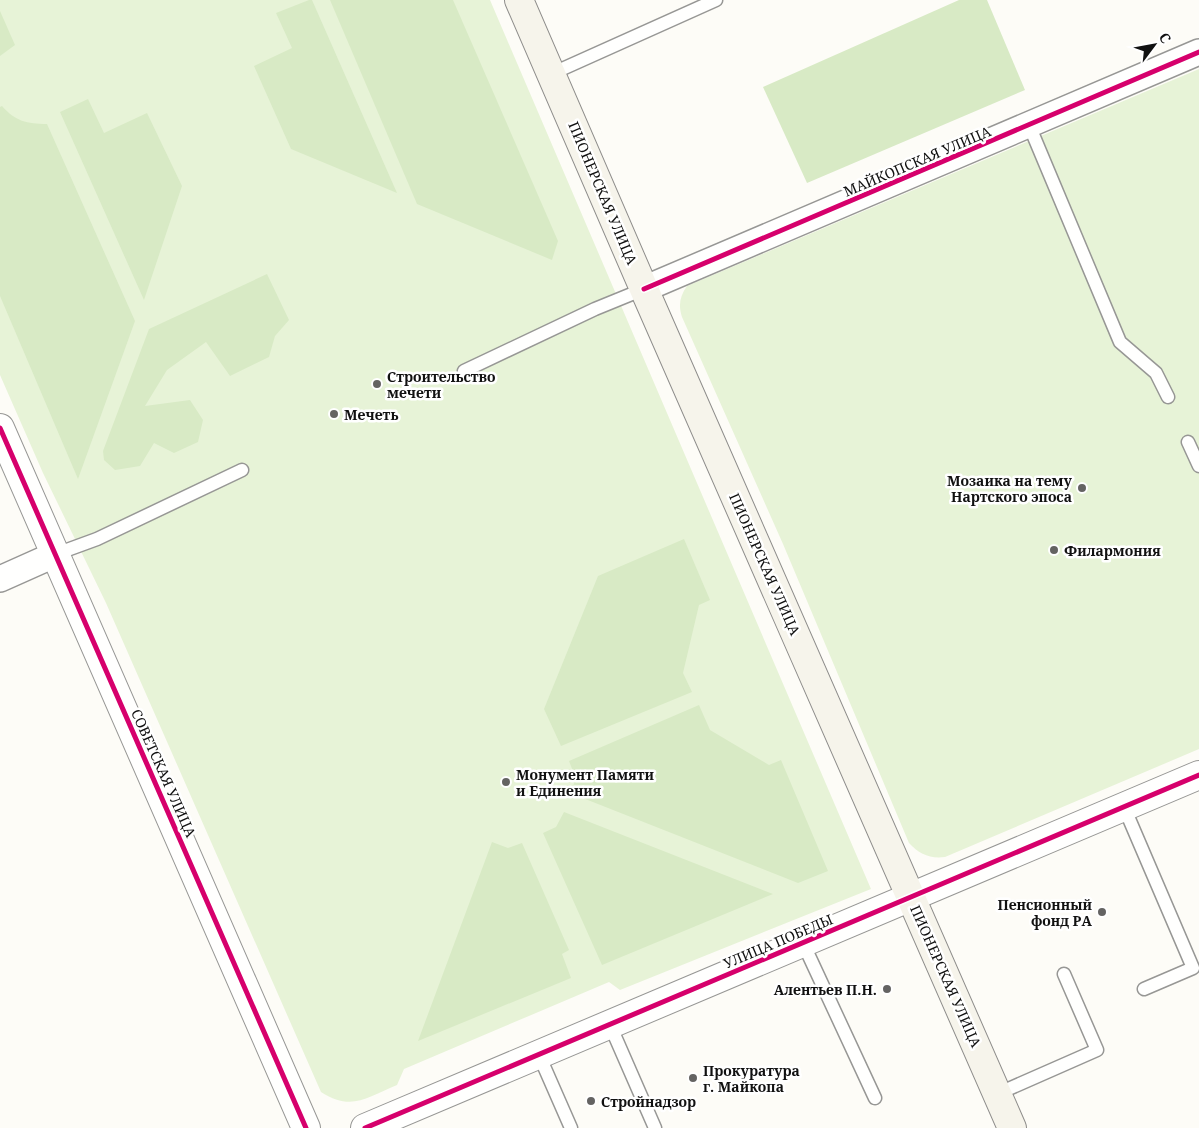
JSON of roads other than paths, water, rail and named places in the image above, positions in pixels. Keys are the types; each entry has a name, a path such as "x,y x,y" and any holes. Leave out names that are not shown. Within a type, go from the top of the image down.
{"main road":[{"name":"ПИОНЕРСКАЯ УЛИЦА","path":"520,0 644,289 1012,1128"}],"street":[{"name":"МАЙКОПСКАЯ УЛИЦА","path":"644,289 1199,52"},
{"name":"СОВЕТСКАЯ УЛИЦА","path":"0,428 306,1128"},
{"path":"0,578 56,554"},
{"name":"УЛИЦА ПОБЕДЫ","path":"365,1128 1124,807 1197,782"}],"lane":[{"path":"551,74 716,0"},
{"path":"1029,125 1120,342 1156,373 1168,397"},
{"path":"464,371 644,289"},
{"path":"1188,442 1199,466"},
{"path":"56,554 97,539 242,470"},
{"path":"1124,807 1193,968 1144,989"},
{"path":"803,942 875,1098"},
{"path":"997,1094 1097,1050 1064,974"},
{"path":"610,1024 655,1128"},
{"path":"539,1055 572,1128"}],"place":[{"name":"Строительство мечети","path":"377,384"},
{"name":"Мечеть","path":"334,414"},
{"name":"Мозаика на тему Нартского эпоса","path":"1082,488"},
{"name":"Филармония","path":"1054,550"},
{"name":"Монумент Памяти и Единения","path":"506,782"},
{"name":"Пенсионный фонд РА","path":"1102,912"},
{"name":"Алентьев П.Н.","path":"887,989"},
{"name":"Прокуратура г. Майкопа","path":"693,1078"},
{"name":"Стройнадзор","path":"591,1101"}]}
